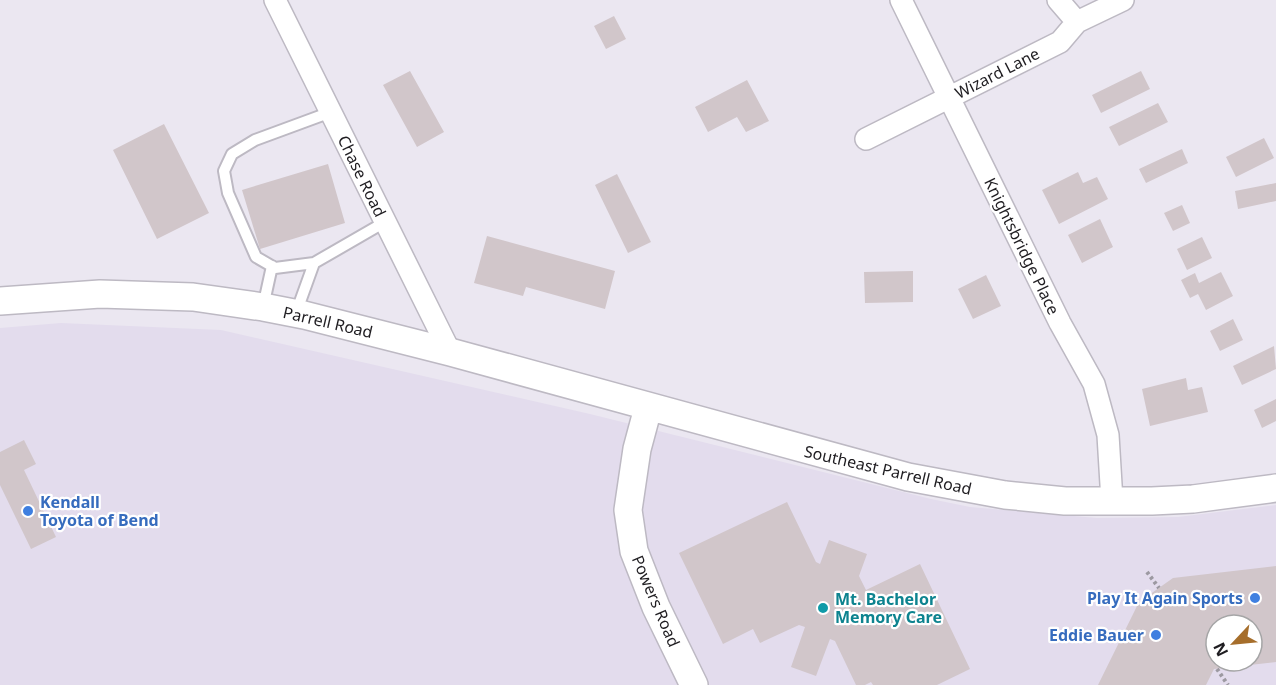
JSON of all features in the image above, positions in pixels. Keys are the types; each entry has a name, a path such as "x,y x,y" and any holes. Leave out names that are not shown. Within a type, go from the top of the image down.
{"street":[{"name":"Chase Road","path":"275,0 450,352"},
{"name":"Knightsbridge Place","path":"901,0 1060,323 1094,384 1108,435 1112,501"},
{"path":"1058,0 1077,22"},
{"name":"Wizard Lane","path":"866,139 1060,42 1077,22 1123,0"},
{"name":"Parrell Road","path":"0,301 100,294 194,297 263,307 450,352 648,408"},
{"name":"Southeast Parrell Road","path":"648,408 897,475 1005,495 1065,501 1192,499 1276,488"},
{"name":"Powers Road","path":"648,408 638,449 628,510 634,551 656,607 694,685"}],"lane":[{"path":"331,112 255,140 232,154 224,171 228,193 256,257 275,268 314,262 385,222"},
{"path":"296,314 314,262"},
{"path":"263,307 272,266"}],"path":[{"path":"1148,572 1159,588"}],"shaded area":[{"path":"61,323 221,330 590,414 970,507 1097,518 1178,517 1276,505 1276,685 0,685 0,328"}],"building":[{"path":"614,16 626,39 606,49 594,26"},
{"path":"410,71 444,132 417,147 383,85"},
{"path":"1141,71 1150,89 1101,113 1092,95"},
{"path":"747,80 769,121 746,132 737,117 708,132 695,107"},
{"path":"1158,103 1168,122 1119,146 1109,127"},
{"path":"164,124 209,213 157,239 113,150"},
{"path":"1264,138 1274,158 1236,177 1226,157"},
{"path":"1182,149 1188,163 1146,183 1139,169"},
{"path":"328,164 345,223 260,249 242,190"},
{"path":"1078,172 1083,183 1097,177 1108,199 1059,224 1042,190"},
{"path":"617,174 651,242 628,253 595,185"},
{"path":"1276,183 1276,201 1238,209 1235,191"},
{"path":"1182,205 1190,223 1173,231 1164,213"},
{"path":"1100,219 1113,247 1082,263 1068,235"},
{"path":"487,236 615,271 605,309 526,287 523,296 474,283"},
{"path":"1202,237 1212,258 1187,270 1177,249"},
{"path":"913,271 913,302 865,303 864,272"},
{"path":"1221,272 1233,296 1206,310 1198,294 1190,298 1181,280 1195,273 1199,283"},
{"path":"986,275 1001,306 973,319 958,289"},
{"path":"1233,319 1243,340 1220,351 1210,331"},
{"path":"1274,346 1276,369 1242,385 1233,366"},
{"path":"1186,378 1188,390 1202,387 1208,412 1150,426 1142,389"},
{"path":"1276,399 1276,421 1262,428 1254,410"},
{"name":"Kendall Toyota of Bend","path":"24,440 36,464 24,470 56,537 31,549 0,485 0,452"},
{"name":"Mt. Bachelor Memory Care","path":"787,502 816,562 820,564 829,540 867,554 859,576 866,590 920,564 970,669 937,685 873,685 871,682 856,685 835,641 830,639 816,676 791,667 805,627 799,625 760,643 753,629 723,644 679,553"},
{"path":"1276,566 1276,662 1264,663 1264,613 1204,613 1204,673 1212,673 1206,685 1098,685 1139,602 1173,578"}],"place":[{"name":"Kendall Toyota of Bend","path":"28,511"},
{"name":"Play It Again Sports","path":"1255,598"},
{"name":"Mt. Bachelor Memory Care","path":"823,608"},
{"name":"Eddie Bauer","path":"1156,635"}]}
